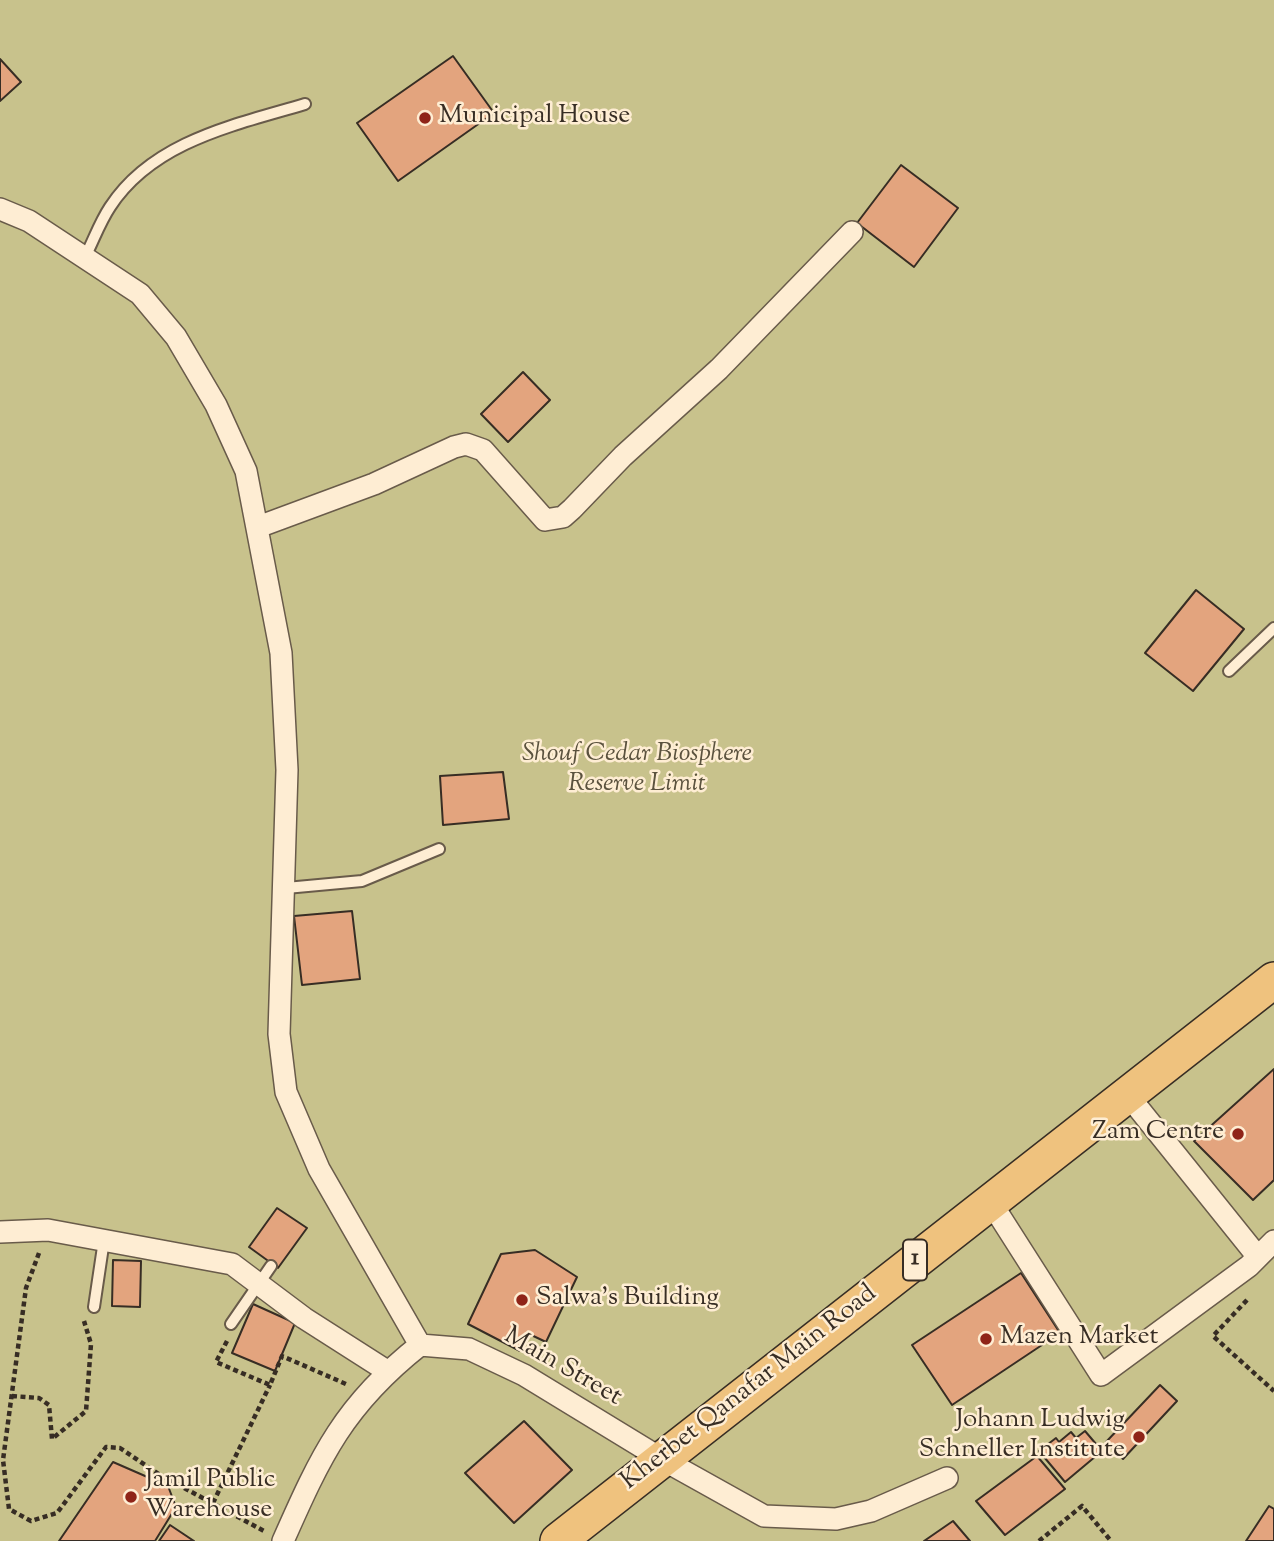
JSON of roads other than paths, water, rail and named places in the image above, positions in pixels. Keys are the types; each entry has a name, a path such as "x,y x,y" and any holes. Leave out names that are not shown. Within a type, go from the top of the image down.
{"main road":[{"name":"Kherbet Qanafar Main Road","path":"558,1541 660,1458 1274,980"}],"street":[{"path":"0,209 29,221 86,255 140,294 176,337 216,405 246,471 258,527 281,653 288,770 279,1034 286,1092 319,1169 420,1345 387,1371 331,1439 284,1539"},
{"path":"258,527 374,484 454,446 466,444 483,450 545,520 563,516 623,456 719,369 852,232"},
{"path":"1127,1094 1258,1257"},
{"path":"990,1201 1101,1375 1258,1257 1274,1241"},
{"path":"0,1232 48,1230 232,1264 258,1286 387,1371"},
{"name":"Main Street","path":"420,1345 469,1349 524,1375 660,1458 764,1516 836,1519 871,1511 947,1478"}],"lane":[{"path":"86,255 110,206 139,173 184,142 304,104"},
{"path":"1229,671 1274,628"},
{"path":"286,888 362,881 439,849"},
{"path":"94,1307 104,1240"},
{"path":"231,1324 271,1266"}],"place":[{"name":"Municipal House","path":"425,118"},
{"name":"Zam Centre","path":"1238,1134"},
{"name":"Salwa's Building","path":"522,1300"},
{"name":"Mazen Market","path":"986,1339"},
{"name":"Johann Ludwig Schneller Institute","path":"1139,1437"},
{"name":"Jamil Public Warehouse","path":"131,1497"}],"park label":[{"name":"Shouf Cedar Biosphere Reserve Limit","path":"637,771"}]}
